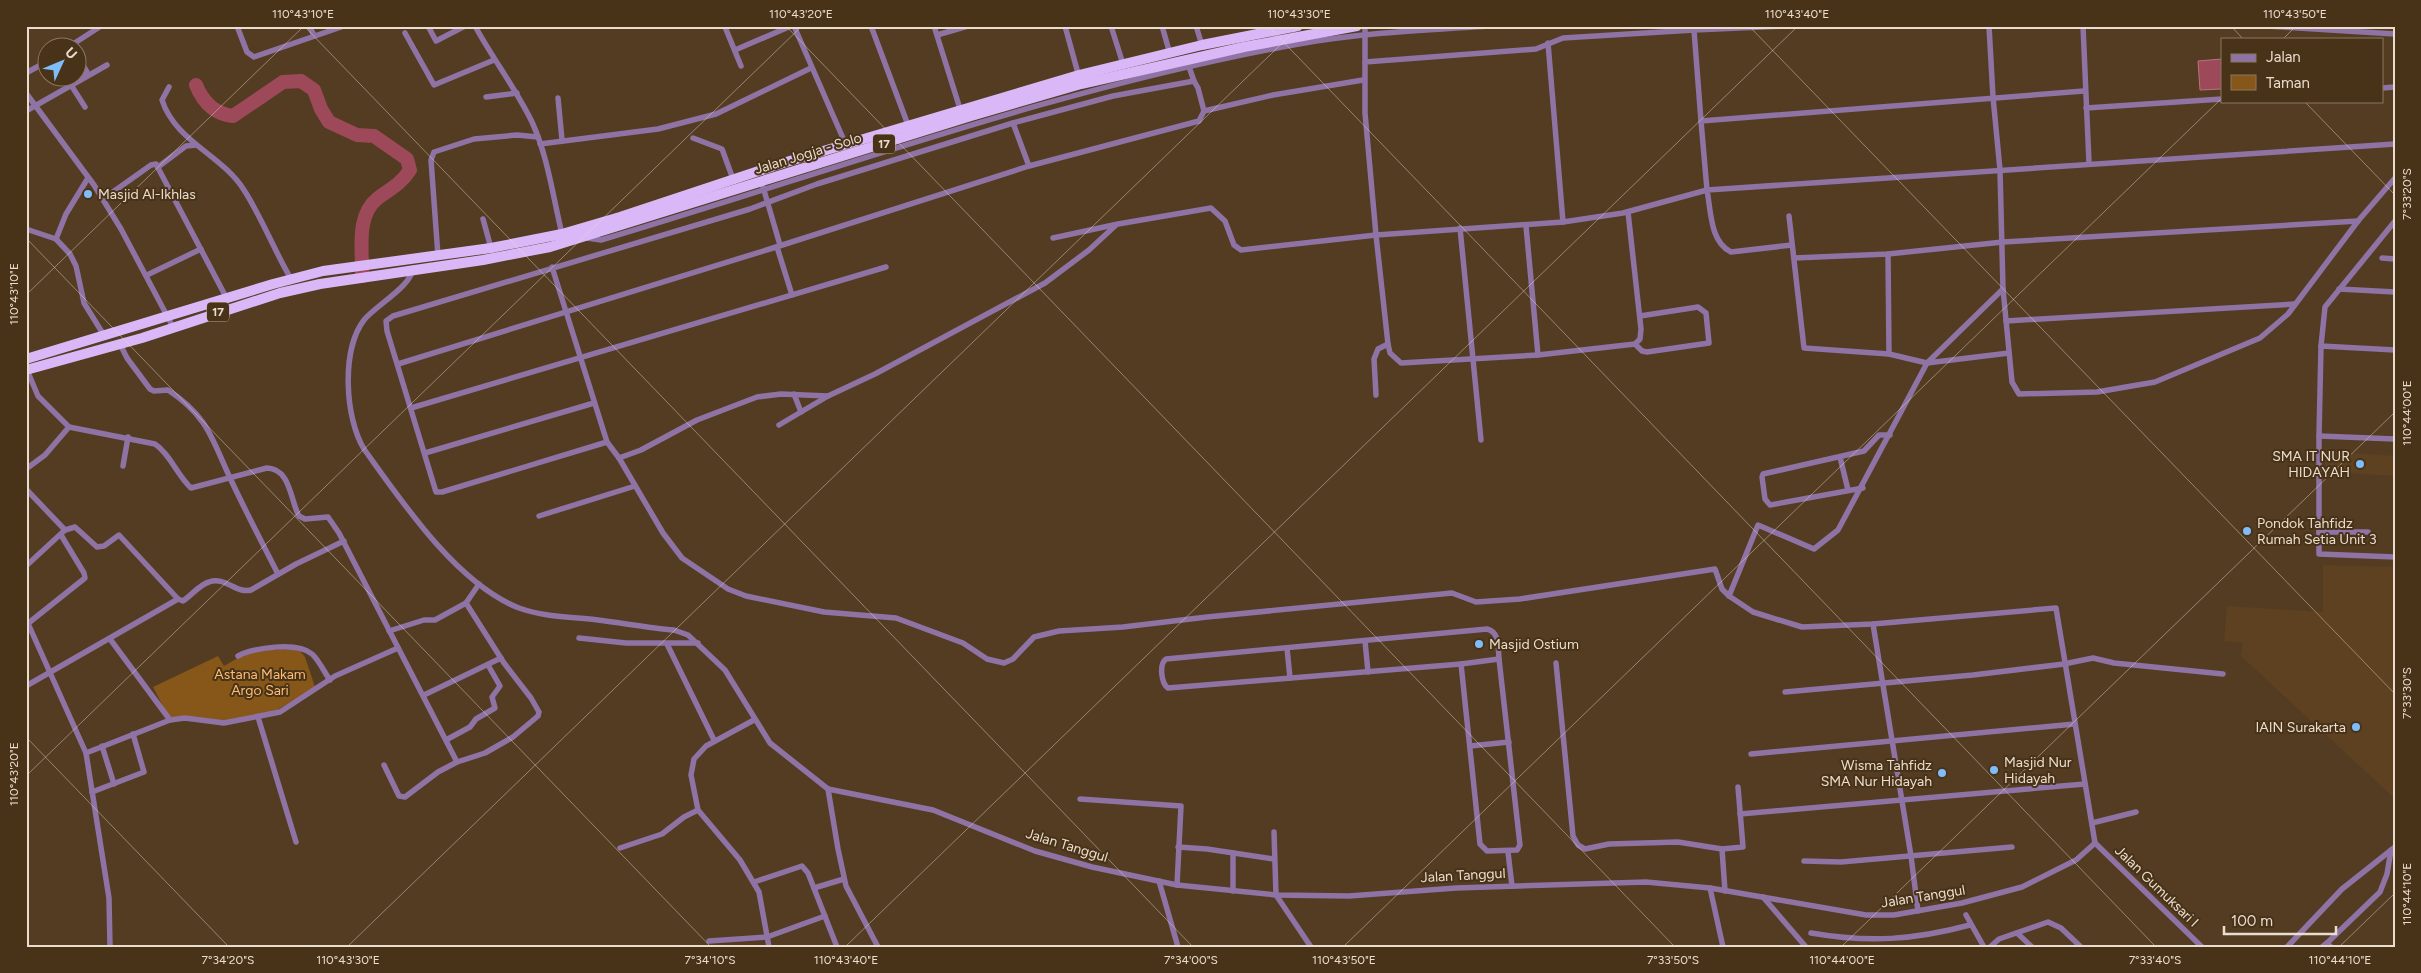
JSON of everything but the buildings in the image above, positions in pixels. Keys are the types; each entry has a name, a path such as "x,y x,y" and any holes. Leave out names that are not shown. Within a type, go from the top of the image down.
{"highway":[{"name":"Jalan Jogja - Solo","path":"1080,79 1188,63 1244,47 1357,26"},
{"name":"Jalan Jogja - Solo","path":"413,271 550,247 763,186 961,114 1080,79 1123,64 1202,45 1292,27"},
{"name":"Jalan Jogja - Solo","path":"411,259 491,248 562,234 908,125 961,114"},
{"name":"17","path":"26,359 105,337 291,279 323,271 411,259"},
{"name":"17","path":"26,370 120,344 288,291 320,284 413,271"}],"street":[{"path":"83,38 101,26"},
{"path":"237,26 248,52 254,56 344,26"},
{"path":"309,26 314,35"},
{"path":"428,26 436,41 465,26"},
{"path":"474,26 494,60 517,93 538,137 562,234"},
{"path":"735,50 792,26 846,145"},
{"path":"871,26 908,125"},
{"path":"934,26 961,114"},
{"path":"937,36 968,26"},
{"path":"1065,26 1080,79"},
{"path":"1111,26 1123,64"},
{"path":"1162,26 1170,54"},
{"path":"1196,26 1202,45"},
{"path":"1365,26 1363,80 1376,235 1388,344 1390,353 1401,363 1538,355 1635,344 1641,336 1640,316 1628,212"},
{"path":"763,186 1188,63 1294,44 1365,34 1490,26"},
{"path":"1364,62 1536,49 1563,38 1784,26"},
{"path":"1989,26 2000,170 2003,289 2013,387 2019,394 2098,392 2161,380 2260,338 2288,314 2358,221 2395,178"},
{"path":"2083,26 2084,91 2089,163"},
{"path":"2267,26 2395,34"},
{"path":"725,27 741,66"},
{"path":"1694,30 1706,190 1717,239 1726,249 1732,252 1792,245"},
{"path":"405,33 434,85 494,60"},
{"path":"1548,43 1563,222"},
{"path":"398,364 1029,166 1199,121 1204,111 1198,88 1188,63"},
{"path":"88,75 107,65"},
{"path":"26,73 38,66"},
{"path":"540,144 658,128 716,114 811,68"},
{"path":"1204,111 1273,95 1363,80"},
{"path":"607,442 440,493 436,492 385,324 388,319 401,313 552,267 650,240 769,202 817,184 1013,123 1113,96 1194,81"},
{"path":"169,87 162,100 166,113 173,124 233,176 244,190 291,279"},
{"path":"26,111 66,88"},
{"path":"73,88 85,107"},
{"path":"1701,121 2084,91"},
{"path":"26,93 102,199 147,275 173,327"},
{"path":"486,97 517,93"},
{"path":"558,98 562,140"},
{"path":"2086,108 2221,99"},
{"path":"1013,123 1029,166"},
{"path":"438,256 431,160 434,152 474,139 517,135 538,137"},
{"path":"693,138 722,149 733,179"},
{"path":"158,168 186,146 195,143 200,148"},
{"path":"1053,238 1118,224 1211,208 1225,221 1234,245 1244,251 1313,240 1563,222 1628,212 1706,190 2395,144"},
{"path":"102,199 151,165 156,164 227,300"},
{"path":"758,171 769,202 792,295"},
{"path":"56,239 66,214 88,178"},
{"path":"1789,216 1804,348 1889,354 1927,363 2009,353"},
{"path":"483,219 491,248"},
{"path":"1794,258 1888,254 2003,242 2358,221"},
{"path":"2395,221 2325,307 2319,436 2320,554 2395,557"},
{"path":"779,425 828,396 875,374 1023,296 1062,271 1118,224"},
{"path":"1526,226 1538,355"},
{"path":"1460,228 1481,440"},
{"path":"26,229 56,239 74,259 84,303 105,337"},
{"path":"147,275 201,249"},
{"path":"1888,254 1889,354"},
{"path":"2382,258 2395,259"},
{"path":"411,259 413,271 406,283 371,312 355,336 351,349 349,379 352,423 358,439 442,551 478,585 529,611 674,630 688,635 696,641 725,670 754,720 770,743 828,789 844,879 878,947"},
{"path":"552,267 607,442 619,458 663,533 682,558 737,593 824,612 896,618 963,644 987,659 1004,663 1013,659 1034,637 1059,631 1123,627 1421,595 1452,593 1476,602 1520,599 1715,569 1722,589 1729,596 1753,612 1802,627 1873,624 2056,608 2095,843"},
{"path":"411,408 886,267"},
{"path":"1729,596 1758,525 1814,549 1838,530 1863,488 1927,363 2003,289"},
{"path":"2339,289 2395,292"},
{"path":"2006,321 2295,304"},
{"path":"1635,344 1648,352 1709,344 1706,313 1698,307 1640,316"},
{"path":"120,344 150,389 154,391 168,390 205,424 216,443 230,479 278,574"},
{"path":"1376,396 1374,359 1378,349 1388,344"},
{"path":"2322,346 2395,350"},
{"path":"26,370 38,396 68,427 128,438 159,447 174,469 192,488 230,479 252,471 267,468 276,469 286,479 299,516 305,519 328,517 344,540 457,762"},
{"path":"619,458 641,450 697,420 756,397 794,394 828,396"},
{"path":"794,394 801,412"},
{"path":"425,453 594,403"},
{"path":"26,470 45,454 68,427"},
{"path":"1863,488 1770,505 1765,499 1762,477 1764,474 1867,450 1879,435 1890,435"},
{"path":"2319,436 2395,440"},
{"path":"123,466 128,438"},
{"path":"1840,457 1848,490"},
{"path":"539,516 635,486"},
{"path":"26,489 63,532 85,578 27,623 86,753 109,898 110,947"},
{"path":"26,566 63,532 75,527 93,544 101,548 116,536 122,536 178,599 183,601 202,585 218,580 247,591 344,540"},
{"path":"2320,532 2368,532"},
{"path":"390,631 424,620 435,620 467,601 478,585"},
{"path":"26,686 178,599"},
{"path":"384,765 402,798 433,775 457,762 485,753 513,737 538,716 539,712 531,698 501,658 467,601"},
{"path":"1873,624 1884,683 1918,911"},
{"path":"1461,664 1480,844 1487,851 1508,852 1517,850 1520,845 1499,658 1496,635 1489,630 1166,659 1162,666 1163,683 1168,688 1461,664 1499,658"},
{"path":"579,638 667,644 696,641"},
{"path":"110,639 170,720"},
{"path":"1365,641 1368,672"},
{"path":"667,644 714,740"},
{"path":"238,656 253,649 286,648 304,650 314,655 330,680"},
{"path":"86,753 170,720 185,718 224,723 274,713 290,706 330,680 398,648"},
{"path":"1287,648 1290,678"},
{"path":"424,695 501,658"},
{"path":"1786,692 2064,664 2093,658 2114,663 2223,674"},
{"path":"1556,663 1573,836 1578,845 1585,849 1591,849 1609,844 1678,842 1722,849 1743,847 1738,788"},
{"path":"446,740 470,727 476,719 495,708 492,696 500,686 488,665"},
{"path":"258,717 296,842"},
{"path":"754,720 714,740 697,754 691,768 698,810 740,860 759,892 769,947"},
{"path":"1751,754 2075,724"},
{"path":"92,792 144,772 133,734"},
{"path":"1470,746 1509,742"},
{"path":"102,746 114,784"},
{"path":"1740,814 2085,784"},
{"name":"Jalan Tanggul","path":"828,789 933,810 1035,851 1092,867 1177,885 1276,895 1348,896 1421,890 1640,882 1710,888 1872,916 1918,911 1970,901 2022,887 2076,860 2095,843"},
{"path":"1080,798 1180,806 1182,808 1177,885"},
{"path":"620,848 662,834 684,817 698,810"},
{"path":"2092,823 2136,812"},
{"path":"1274,832 1276,895 1311,947"},
{"name":"Jalan Gumuksari I","path":"2095,843 2202,947"},
{"path":"1804,861 1841,862 2012,847"},
{"path":"1178,848 1207,849 1274,859"},
{"path":"1722,849 1725,891"},
{"path":"2327,945 2380,892 2388,874 2393,849"},
{"path":"2287,947 2338,893 2393,849"},
{"path":"1508,852 1512,886"},
{"path":"1232,853 1232,891"},
{"path":"754,882 802,866 808,873 837,947"},
{"path":"814,888 844,879"},
{"path":"1159,882 1178,947"},
{"path":"1710,888 1723,947"},
{"path":"1762,897 1806,947"},
{"path":"1966,915 1978,940 1984,946"},
{"path":"709,941 767,937 825,916"},
{"path":"1990,947 1997,940 2050,923 2061,928 2081,947"},
{"path":"1811,933 1856,940 1886,940 1926,936 1970,926"},
{"path":"2017,933 2032,947"}],"shaded area":[{"path":"2221,59 2221,89 2200,90 2198,61"},
{"name":"SMA IT NUR HIDAYAH","path":"2324,451 2395,456 2395,476 2326,472"},
{"name":"IAIN Surakarta","path":"2323,565 2395,567 2395,799 2241,656 2243,643 2224,641 2227,606 2323,612"}],"green space":[{"name":"Astana Makam Argo Sari","path":"291,649 300,651 305,657 315,687 274,712 228,721 169,718 153,687 218,656 224,666 250,651"}],"waterway":[{"path":"196,85 202,97 210,106 221,113 233,116 283,82 301,81 314,90 321,109 329,122 357,135 374,136 407,159 410,170 407,175 378,198 366,214 361,245 362,276"}],"place":[{"name":"Masjid Al-Ikhlas","path":"88,194"},
{"name":"SMA IT NUR HIDAYAH","path":"2360,464"},
{"name":"Pondok Tahfidz Rumah Setia Unit 3","path":"2247,531"},
{"name":"Masjid Ostium","path":"1479,644"},
{"name":"IAIN Surakarta","path":"2356,727"},
{"name":"Masjid Nur Hidayah","path":"1994,770"},
{"name":"Wisma Tahfidz SMA Nur Hidayah","path":"1942,773"}]}
